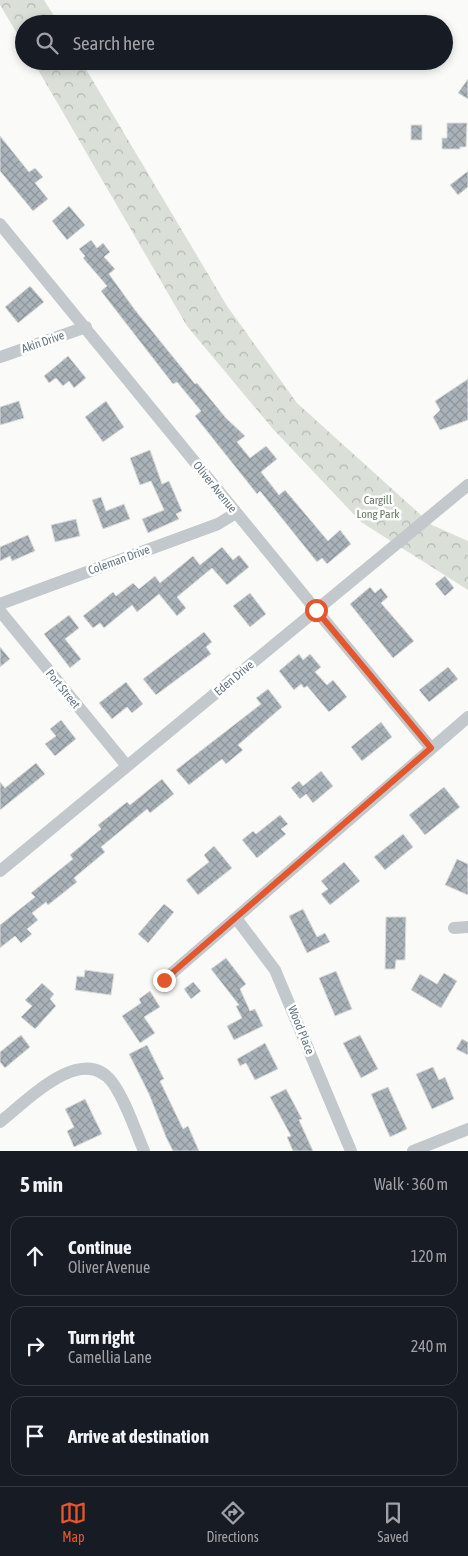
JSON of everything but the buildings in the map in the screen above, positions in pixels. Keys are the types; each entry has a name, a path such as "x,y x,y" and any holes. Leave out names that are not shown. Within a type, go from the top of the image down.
{"street":[{"name":"Oliver Avenue","path":"0,224 431,748"},
{"name":"Akin Drive","path":"0,357 86,327"},
{"name":"Eden Drive","path":"0,871 468,485"},
{"name":"Coleman Drive","path":"0,604 218,524 236,513"},
{"name":"Port Street","path":"0,611 126,766"},
{"path":"164,980 468,716"},
{"name":"Wood Place","path":"236,918 266,956 278,975 351,1151"},
{"path":"454,928 468,927"},
{"path":"0,1122 64,1073 77,1068 89,1068 105,1074 113,1083 144,1151"},
{"path":"413,1151 468,1129"}],"green space":[{"path":"0,0 44,0 53,15 15,15 15,30 0,5"},
{"name":"Cargill Long Park","path":"38,70 86,70 227,306 297,403 432,525 468,541 468,590 361,522 273,429 187,326"}],"route":[{"path":"164,980 431,748 316,610"}]}
